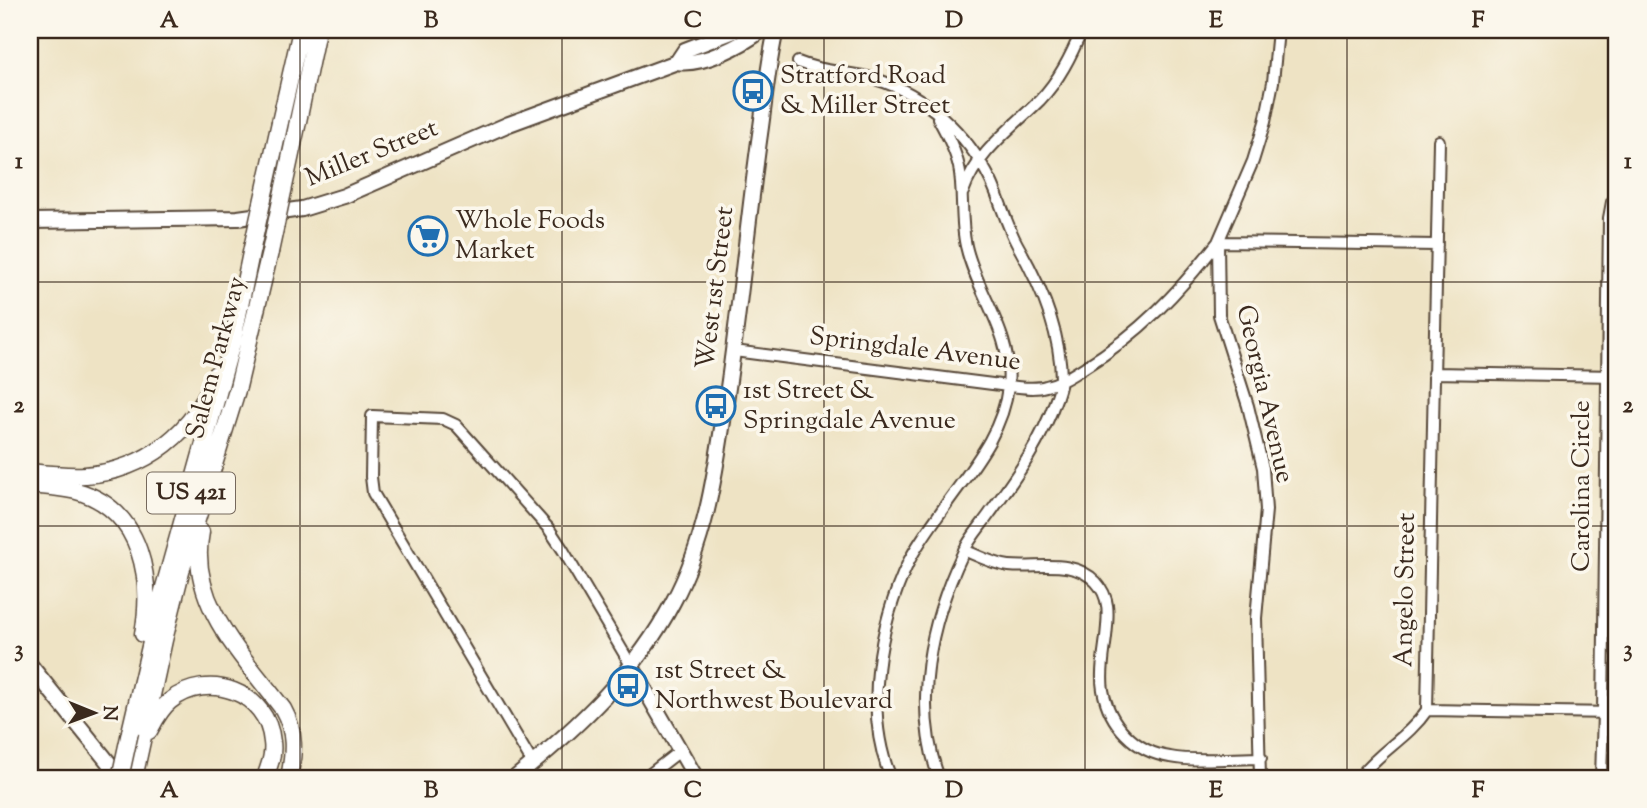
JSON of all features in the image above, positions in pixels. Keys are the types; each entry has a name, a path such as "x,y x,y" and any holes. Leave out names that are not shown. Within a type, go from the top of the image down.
{"highway":[{"name":"Salem Parkway","path":"121,778 169,569 228,363 301,30"},
{"name":"Salem Parkway","path":"134,778 163,640 237,387 270,252 317,30"},
{"path":"30,472 69,475 106,472 141,460 174,438 193,418 213,384 243,265 251,252"},
{"path":"215,460 216,477 200,538 201,577 208,602 220,626 287,716 294,742 289,778"},
{"path":"30,485 82,492 103,503 128,526 138,547 145,571 146,598 144,628 126,716 130,732"},
{"path":"141,746 160,712 178,695 204,686 231,689 255,704 269,727 272,752 265,778"}],"main road":[{"name":"Miller Street","path":"677,62 685,50 737,30"},
{"name":"Miller Street","path":"30,221 238,218 302,209 344,196 509,124 677,62 690,64 746,43 762,30"},
{"name":"West 1st Street","path":"515,778 608,694 632,667 675,599 688,571 710,504 734,351 770,56 776,30"},
{"path":"30,664 121,778"},
{"path":"632,667 696,778"}],"street":[{"path":"961,198 967,180 979,160 1056,82 1082,30"},
{"name":"Georgia Avenue","path":"1260,778 1256,618 1265,510 1263,468 1248,406 1219,315 1218,242 1254,161 1273,82 1278,30"},
{"path":"797,62 831,72 872,78 916,96 933,108 979,160 991,181 1014,239 1044,301 1056,342 1062,381 1044,431 1024,466 964,550 938,617 928,671 926,722 930,751 939,778"},
{"path":"891,778 881,745 877,698 883,643 892,607 910,560 989,442 1001,416 1009,386 1007,347 974,272 965,244 959,167 933,108"},
{"path":"1439,141 1433,373 1611,376"},
{"name":"Carolina Circle","path":"1601,778 1611,376 1609,218 1612,202 1617,196"},
{"name":"Springdale Avenue","path":"734,351 1009,386 1044,387 1062,381 1134,332 1183,287 1218,242"},
{"path":"1218,242 1437,245"},
{"name":"Angelo Street","path":"1427,710 1433,373"},
{"path":"533,764 373,494 372,416 443,419 456,425 556,539 632,667"},
{"path":"964,550 1007,566 1054,565 1073,569 1094,580 1104,593 1109,611 1102,670 1103,689 1117,727 1135,742 1152,752 1171,758 1261,758"},
{"path":"1604,603 1617,604"},
{"path":"1359,778 1372,761 1416,726 1427,710 1617,713"},
{"path":"645,778 681,750"}],"place":[{"name":"Stratford Road & Miller Street","path":"753,91"},
{"name":"Whole Foods Market","path":"428,236"},
{"name":"1st Street & Springdale Avenue","path":"716,406"},
{"name":"1st Street & Northwest Boulevard","path":"628,686"}]}
